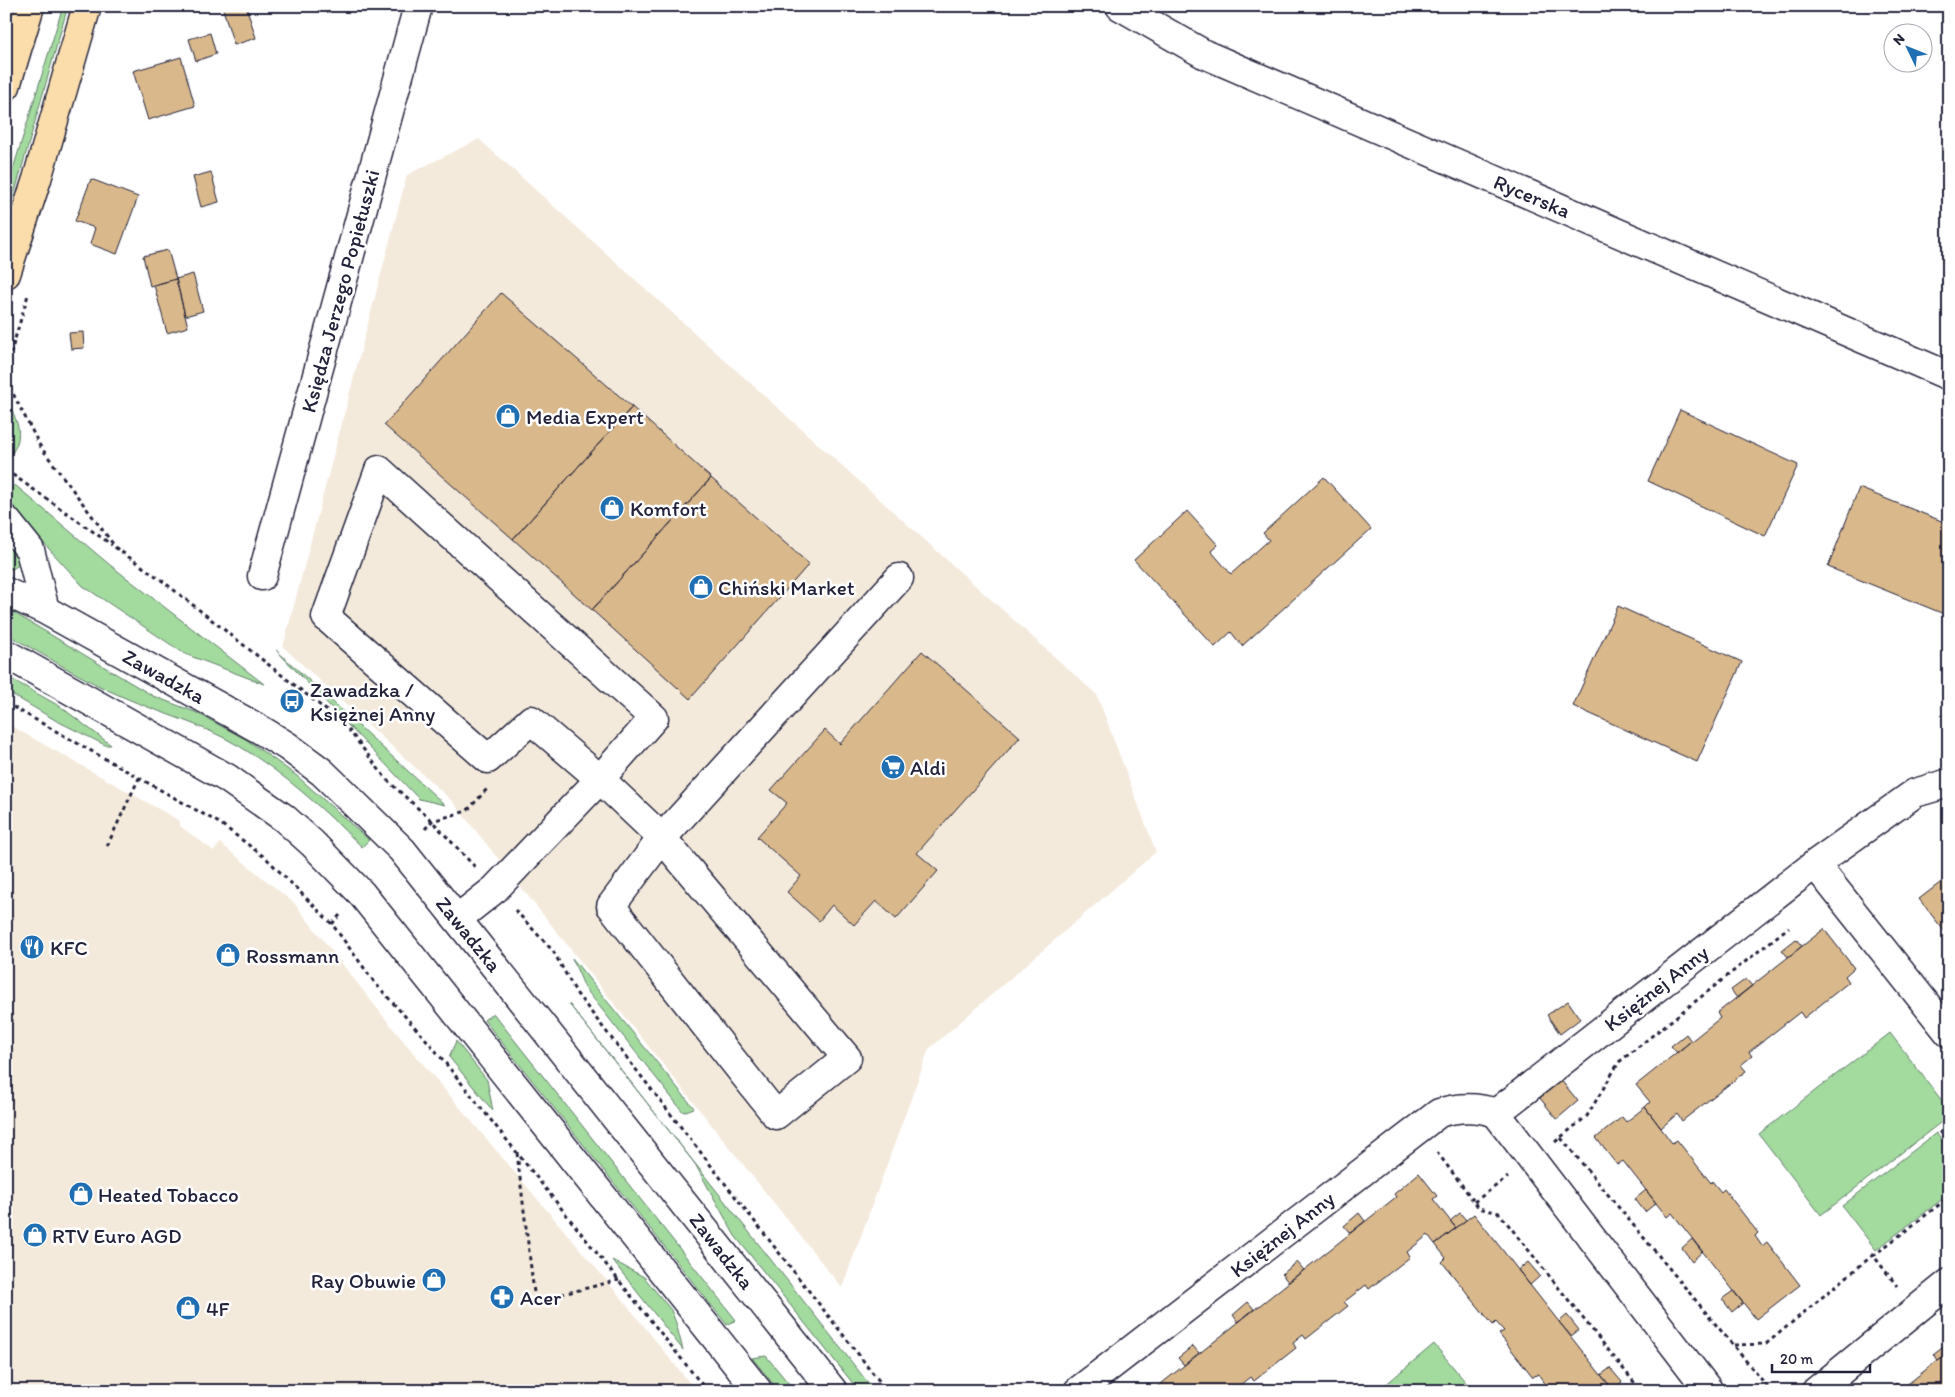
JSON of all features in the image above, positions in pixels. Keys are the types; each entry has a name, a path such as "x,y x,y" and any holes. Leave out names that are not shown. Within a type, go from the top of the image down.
{"main road":[{"path":"6,86 30,6"},
{"path":"6,274 38,180 87,6"}],"street":[{"name":"Księdza Jerzego Popiełuszki","path":"262,576 418,6"},
{"name":"Rycerska","path":"1120,6 1204,54 1949,376"},
{"path":"457,919 495,889 600,779 654,718 379,470 326,617 488,759 531,720 600,779 662,838 847,1058 776,1115 611,906 662,838 899,578"},
{"path":"6,520 30,550 45,610"},
{"name":"Zawadzka","path":"6,592 45,610 252,725 287,746 322,772 402,850 833,1391"},
{"path":"6,654 227,778 298,830 361,893 758,1391"},
{"name":"Księżnej Anny","path":"1078,1391 1439,1114 1455,1108 1483,1108 1496,1113 1815,864 1915,793 1949,783"},
{"path":"1815,864 1949,1033"},
{"path":"1496,1113 1710,1391"},
{"path":"1816,1391 1949,1283"}],"path":[{"path":"6,470 116,548"},
{"path":"6,703 221,824 266,859 332,924 376,983 431,1045 707,1391"},
{"path":"107,846 139,778"},
{"path":"402,850 432,821 466,811 492,784"},
{"path":"332,924 361,893"},
{"path":"1474,1202 1561,1138 1587,1116 1619,1062 1789,926"},
{"path":"1940,1131 1949,1142"},
{"path":"1561,1138 1771,1391"},
{"path":"1434,1149 1479,1208 1499,1213 1641,1391"},
{"path":"517,1153 535,1301 619,1280"},
{"path":"1733,1345 1766,1344 1872,1255 1874,1256 1949,1197"},
{"path":"1874,1256 1916,1310"}],"shaded area":[{"path":"479,139 1097,695 1156,852 929,1049 842,1288 452,801 283,647 407,175"},
{"path":"6,723 180,821 180,826 214,851 220,843 294,903 395,1031 623,1300 696,1391 6,1391"}],"green space":[{"path":"63,6 68,6 6,223 6,192"},
{"path":"6,399 17,422 18,437 17,445 6,460"},
{"path":"15,485 110,565 264,684 185,654 83,586 6,502 6,492"},
{"path":"6,539 20,556 19,565 12,569 6,567"},
{"path":"6,608 153,696 195,712 247,740 297,776 369,840 362,847 333,819 272,768 225,738 108,690 6,634"},
{"path":"276,650 445,805 419,799"},
{"path":"6,676 61,707 111,745 105,745 55,720 6,691"},
{"path":"572,958 694,1108 683,1112 585,988"},
{"path":"569,1004 874,1391 859,1391 735,1236 695,1164"},
{"path":"493,1013 736,1320 727,1325 484,1020"},
{"path":"1890,1033 1949,1110 1949,1116 1821,1215 1759,1134"},
{"path":"456,1041 487,1080 493,1111 449,1057"},
{"path":"1936,1133 1949,1149 1949,1194 1876,1250 1842,1206"},
{"path":"612,1260 644,1277 671,1310 683,1350"},
{"path":"1434,1344 1473,1391 1378,1391"},
{"path":"766,1356 795,1391 779,1391 752,1358"}],"building":[{"path":"222,6 246,6 256,38 234,45"},
{"path":"210,33 216,54 196,61 189,39"},
{"path":"181,57 195,106 148,120 133,71"},
{"path":"211,172 219,202 201,207 193,177"},
{"path":"91,179 138,197 117,254 90,244 95,228 75,221"},
{"path":"168,250 176,279 150,286 143,256"},
{"path":"193,274 203,311 185,316 176,279"},
{"path":"176,279 188,327 167,333 154,285"},
{"name":"Media Expert","path":"501,293 632,407 513,539 384,425"},
{"path":"83,332 84,348 71,349 69,333"},
{"name":"Komfort","path":"632,407 711,478 592,610 513,539"},
{"path":"1680,410 1798,465 1765,536 1648,481"},
{"path":"1324,477 1371,529 1242,646 1231,632 1215,647 1134,560 1187,511 1218,545 1211,551 1231,574 1269,540 1263,533"},
{"name":"Chiński Market","path":"711,478 809,564 690,699 592,610"},
{"path":"1859,488 1949,524 1949,616 1828,567"},
{"path":"1618,606 1742,662 1697,762 1573,706"},
{"name":"Aldi","path":"922,651 1020,737 917,853 938,871 896,919 876,901 854,925 832,905 819,921 787,892 801,876 757,837 787,803 771,790 825,730 840,744"},
{"path":"1949,876 1949,937 1919,899"},
{"path":"1824,929 1854,968 1845,976 1849,982 1804,1018 1800,1012 1749,1052 1752,1056 1741,1065 1746,1071 1682,1121 1677,1114 1661,1128 1645,1107 1650,1102 1636,1085 1720,1018 1717,1013"},
{"path":"1796,939 1802,946 1788,957 1782,950"},
{"path":"1746,979 1752,986 1737,998 1731,990"},
{"path":"1568,1001 1580,1019 1560,1034 1547,1015"},
{"path":"1686,1034 1691,1041 1677,1053 1671,1046"},
{"path":"1560,1079 1578,1101 1557,1119 1539,1097"},
{"path":"1645,1107 1672,1143 1677,1140 1711,1183 1712,1181 1721,1192 1724,1189 1758,1233 1755,1236 1762,1246 1767,1242 1800,1285 1756,1319 1672,1213 1667,1217 1623,1161 1617,1165 1596,1138 1622,1117 1626,1122"},
{"path":"1419,1173 1437,1196 1433,1199 1456,1228 1435,1244 1428,1235 1407,1252 1410,1257 1369,1289 1366,1285 1344,1302 1348,1306 1306,1339 1303,1335 1293,1343 1296,1348 1254,1381 1250,1377 1240,1385 1243,1391 1152,1391 1396,1197 1394,1194"},
{"path":"1646,1190 1656,1203 1645,1212 1635,1199"},
{"path":"1359,1213 1365,1221 1350,1233 1344,1226"},
{"path":"1460,1213 1466,1220 1456,1228 1450,1221"},
{"path":"1474,1214 1614,1391 1544,1391 1542,1388 1546,1385 1538,1374 1533,1377 1499,1334 1504,1331 1496,1322 1493,1325 1442,1262 1446,1258 1435,1244"},
{"path":"1692,1239 1702,1252 1692,1261 1682,1248"},
{"path":"1297,1262 1304,1270 1288,1282 1282,1274"},
{"path":"1528,1262 1540,1276 1530,1285 1518,1270"},
{"path":"1733,1291 1743,1303 1732,1312 1722,1299"},
{"path":"1248,1302 1254,1309 1238,1322 1233,1315"},
{"path":"1567,1315 1579,1330 1571,1336 1559,1322"},
{"path":"1946,1344 1949,1346 1949,1352 1938,1360 1933,1354"},
{"path":"1193,1346 1199,1353 1184,1365 1178,1358"},
{"path":"1949,1352 1949,1391 1899,1391 1938,1360"},
{"path":"1610,1368 1622,1382 1613,1389 1601,1375"},
{"path":"1896,1383 1901,1389 1899,1391 1887,1391"}],"place":[{"name":"Media Expert","path":"508,416"},
{"name":"Komfort","path":"612,508"},
{"name":"Chiński Market","path":"701,587"},
{"name":"Zawadzka / Księżnej Anny","path":"292,701"},
{"name":"Aldi","path":"893,767"},
{"name":"KFC","path":"32,947"},
{"name":"Rossmann","path":"228,955"},
{"name":"Heated Tobacco","path":"81,1194"},
{"name":"RTV Euro AGD","path":"35,1235"},
{"name":"Ray Obuwie","path":"434,1280"},
{"name":"Acer","path":"502,1297"},
{"name":"4F","path":"188,1308"}]}
